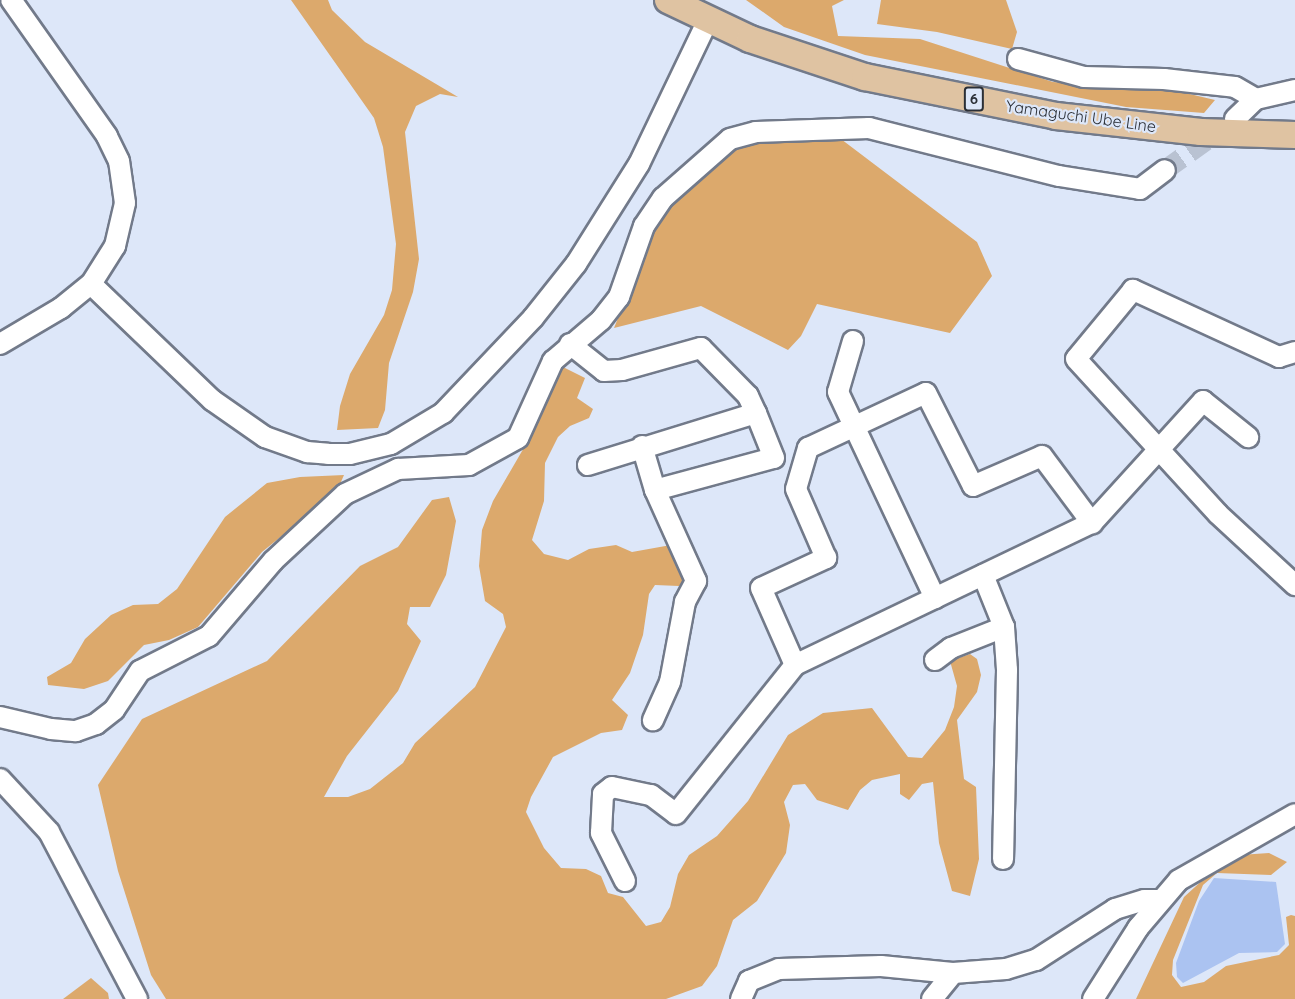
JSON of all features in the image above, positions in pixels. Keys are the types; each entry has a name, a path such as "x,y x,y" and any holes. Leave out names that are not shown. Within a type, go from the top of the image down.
{"main road":[{"name":"Yamaguchi Ube Line","path":"668,0 708,20 780,50 865,77 1056,116 1201,132 1295,135"}],"street":[{"path":"0,344 61,308 91,284 106,265 122,225 124,182 119,161 107,136 11,0"},
{"path":"91,284 212,400 265,437 307,452 328,454 371,451 391,444 443,413 533,318 576,264 639,164 708,20"},
{"path":"1018,59 1084,77 1164,79 1235,87 1256,99"},
{"path":"1235,119 1256,99 1295,90"},
{"path":"0,717 51,729 76,731 96,724 114,710 140,670 209,636 273,561 345,494 398,469 469,465 518,438 553,361 570,344 601,320 619,297 644,226 663,198 709,155 730,139 747,134 832,127 868,128 1059,176 1140,189 1166,170"},
{"path":"1294,356 1279,357 1133,291 1076,359 1252,548 1295,585"},
{"path":"852,341 838,392 852,428 935,598"},
{"path":"570,344 604,371 622,370 701,348 748,396 774,458 655,490"},
{"path":"795,665 761,588 826,558 796,489 808,448 926,393 973,486 1042,456 1092,523"},
{"path":"625,881 601,833 603,794 612,787 651,795 676,814 795,665 1092,523 1160,451 1203,401 1248,437"},
{"path":"588,465 642,446 756,413"},
{"path":"642,446 655,490 696,581 685,602 670,682 653,720"},
{"path":"983,575 1004,627 1007,670 1003,859"},
{"path":"935,660 951,648 1004,627"},
{"path":"0,779 36,815 66,858 137,999"},
{"path":"1093,999 1160,900 1179,880 1210,859 1295,813"},
{"path":"741,999 750,981 779,969 881,966 952,973 1006,969 1036,960 1115,909 1144,900 1160,900"},
{"path":"932,999 952,973"}],"shaded area":[{"path":"291,0 328,0 332,10 365,42 458,97 440,94 416,106 405,132 419,259 413,292 389,363 385,410 378,428 337,430 340,406 350,374 384,315 392,290 396,244 383,147 374,118"},
{"path":"746,0 844,0 832,6 838,36 920,39 1053,82 1177,91 1215,100 1204,113 1126,107 865,55 784,27"},
{"path":"881,0 1006,0 1017,32 1012,49 937,32 877,24"},
{"path":"833,133 977,242 992,276 950,333 817,304 801,336 788,350 701,306 614,328 633,281 646,234 665,203 699,171 742,143"},
{"path":"563,367 585,378 577,398 593,409 589,418 570,426 558,437 545,463 544,501 532,540 544,554 568,560 589,549 616,545 632,552 671,545 686,579 679,586 655,585 649,594 643,635 630,673 612,700 628,715 622,730 601,733 553,757 531,797 526,812 544,848 561,868 586,869 601,876 608,893 623,897 646,926 661,922 670,907 678,874 689,855 717,836 748,801 788,735 823,713 872,708 908,757 922,758 945,730 954,707 957,686 950,661 970,654 977,659 981,675 977,692 957,720 964,779 976,787 979,859 970,896 952,891 939,843 933,782 922,784 909,800 900,794 900,774 872,780 860,790 848,810 817,800 805,784 793,785 784,802 790,825 786,853 757,901 733,920 717,966 702,986 666,999 166,999 151,975 118,871 98,785 142,719 267,661 360,566 398,547 432,500 449,497 456,521 446,575 430,607 410,607 407,624 421,641 398,691 347,756 324,797 348,797 370,789 403,763 415,743 475,687 506,627 503,614 485,601 479,566 482,530 493,501 529,439 549,387"},
{"path":"344,475 337,491 262,552 198,627 169,640 144,645 108,681 84,689 48,685 47,677 71,663 85,639 111,615 133,605 158,604 177,589 225,517 267,483 300,477"},
{"path":"1269,853 1287,862 1271,875 1217,873 1203,885 1173,960 1172,975 1181,987 1204,982 1226,966 1279,955 1289,945 1286,917 1291,915 1295,916 1295,999 1136,999 1184,897 1217,867 1240,855"},
{"path":"91,978 108,993 109,999 63,999"}],"water":[{"path":"1214,878 1276,882 1285,944 1277,952 1239,953 1183,983 1177,977 1176,963 1199,901"}],"tunnel":[{"path":"1165,170 1221,130"}]}
